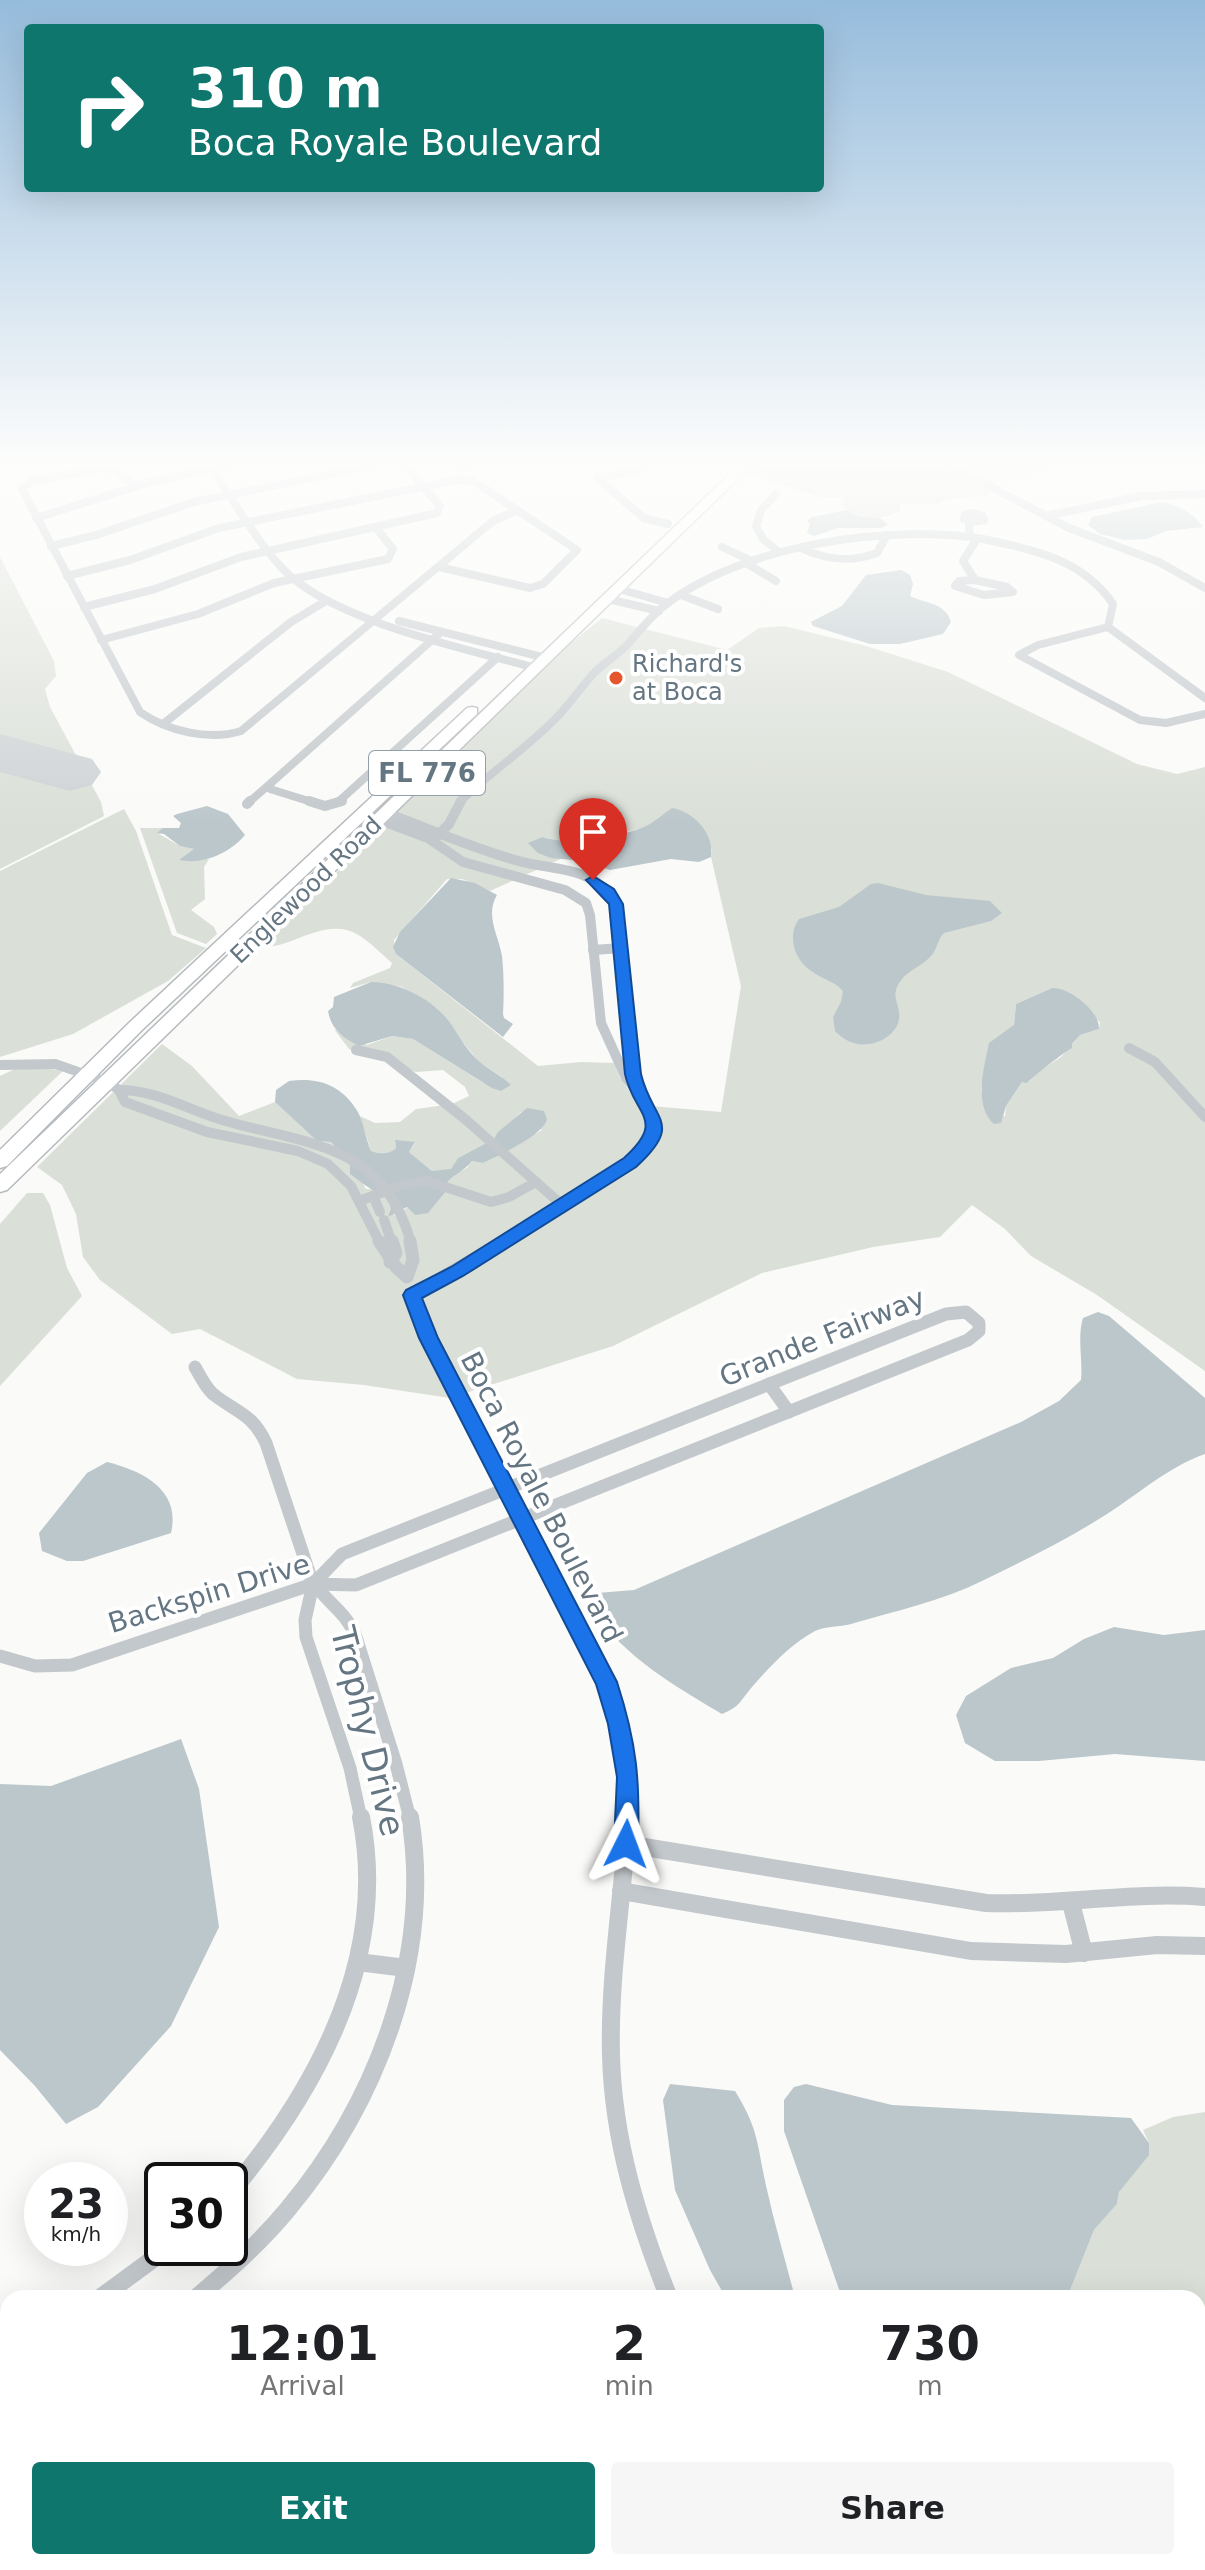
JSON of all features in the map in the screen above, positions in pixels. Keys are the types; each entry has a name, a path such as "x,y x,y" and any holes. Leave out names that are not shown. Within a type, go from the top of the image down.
{"main road":[{"name":"Englewood Road","path":"610,593 617,585"},
{"name":"Englewood Road","path":"106,1082 136,1026 418,762 619,585"},
{"name":"Englewood Road","path":"106,1082 383,817 533,661"},
{"path":"383,817 375,812 416,771 418,762"},
{"name":"FL 776","path":"0,1161 106,1082"},
{"name":"FL 776","path":"0,1185 106,1082"}],"street":[{"path":"72,585 138,710 149,720 217,736 239,733 417,585"},
{"path":"84,607 166,585"},
{"path":"101,640 176,621 270,585"},
{"path":"301,585 326,601 392,628 438,635 533,661"},
{"path":"509,585 521,588 538,585"},
{"path":"430,840 441,833 455,816 460,802 558,716 596,671 621,651 644,624 668,603 702,585"},
{"path":"956,585 961,590 1003,596 1013,592 998,585"},
{"path":"1100,585 1113,604 1108,627"},
{"path":"610,593 643,596 668,603"},
{"path":"610,593 633,605 659,611"},
{"path":"681,595 718,609"},
{"path":"633,605 643,596"},
{"path":"163,724 291,622 326,601"},
{"path":"1108,627 1205,698"},
{"path":"1108,627 1038,645 1019,655 1140,720 1166,723 1205,714"},
{"path":"438,635 498,657 533,661"},
{"path":"247,804 438,635"},
{"path":"270,785 325,806 336,805 498,657"},
{"path":"383,817 441,833 519,861 574,872 593,880 608,893 616,904 636,1089"},
{"path":"383,817 430,840 463,862 487,871"},
{"path":"412,1295 457,1271 630,1162 646,1148 654,1132 655,1120 626,1078 601,1023 590,915 586,903 565,890 459,867 441,858 430,840"},
{"path":"463,862 481,847"},
{"path":"593,950 622,948"},
{"path":"1129,1048 1155,1062 1205,1117"},
{"path":"356,1050 387,1057 562,1205"},
{"path":"0,1065 48,1063 106,1082 150,1092 229,1122 326,1145 373,1172 399,1206 409,1236 413,1267 407,1277 390,1262 367,1198"},
{"path":"106,1082 125,1102 219,1136 292,1148 322,1161 367,1198 382,1216 394,1241 396,1253 390,1262"},
{"path":"367,1198 412,1182 429,1181 452,1186 481,1201 493,1202 536,1182"},
{"path":"394,1241 409,1236"},
{"name":"Boca Royale Boulevard","path":"407,1277 429,1338 606,1682 619,1724 628,1777 626,1844 611,2020 613,2094 633,2203 666,2290"},
{"name":"Grande Fairway","path":"313,1584 342,1554 507,1488 951,1313 966,1312 977,1319 979,1331 968,1340 523,1519"},
{"name":"Trophy Drive","path":"195,1367 211,1393 245,1413 259,1429 313,1584 347,1617 403,1784 412,1827 416,1871 406,1968 393,2020 374,2069 336,2142 306,2186 266,2234 205,2290"},
{"path":"769,1384 789,1412"},
{"name":"Backspin Drive","path":"0,1656 20,1664 41,1667 72,1665 313,1584 356,1585 523,1519"},
{"name":"Trophy Drive","path":"248,2171 279,2134 311,2083 337,2029 358,1962 366,1910 367,1854 353,1779 305,1631 313,1584"},
{"path":"626,1844 951,1899 1012,1905 1143,1896 1205,1897"},
{"path":"621,1891 971,1951 1021,1955 1084,1953 1157,1945 1205,1946"},
{"path":"1071,1903 1084,1953"},
{"path":"358,1962 406,1968"},
{"path":"111,2290 144,2266"}],"shaded area":[{"path":"0,585 15,585 54,661 56,676 45,689 50,707 101,802 104,816 0,869"},
{"path":"858,585 913,585 910,596 940,607 951,622 943,634 900,644 870,644 813,626 811,622 842,606"},
{"path":"602,618 727,650 759,628 784,626 866,646 948,672 1137,764 1177,774 1205,767 1205,1371 1097,1295 1031,1256 1005,1229 972,1205 940,1237 873,1247 762,1273 613,1346 450,1398 297,1379 200,1329 172,1334 100,1280 83,1257 76,1214 62,1185 37,1167 162,1044 192,1066 239,1116 275,1102 317,1141 331,1142 350,1165 353,1176 366,1189 383,1189 395,1216 408,1207 415,1215 452,1175 467,1168 472,1161 483,1163 542,1130 521,1112 494,1139 458,1158 451,1170 432,1171 409,1152 415,1143 395,1141 396,1148 390,1152 371,1151 360,1116 375,1123 400,1122 416,1109 452,1104 469,1096 465,1087 443,1070 416,1072 349,1049 334,1029 367,1045 392,1036 413,1039 482,1082 490,1085 502,1077 479,1062 440,1014 402,987 371,982 350,988 353,983 390,968 392,963 369,942 350,931 329,929 262,947 546,663","holes":["640,829 712,849 711,857 741,986 721,1112 639,1105 620,1078 614,1063 538,1066 396,954 394,940 447,879 462,879 490,891 563,858 551,857 543,837 567,842","1052,988 1100,1022 1099,1029 1080,1035 1061,1057 1032,1076 1030,1081 1022,1082 1006,1106 1005,1117 981,1091 988,1049 1014,1025 1016,1004"]},
{"path":"207,806 228,814 245,835 215,856 197,861 179,860 194,849 180,846 164,834 157,833 163,828 179,828 181,823 173,816"},
{"path":"672,808 688,814 701,825 710,840 711,857 699,862 671,859 610,870 584,861 551,858 538,853 528,843 543,837 577,841 629,832 647,825"},
{"path":"124,809 136,831 172,935 206,948 168,981 73,1034 0,1057 0,871"},
{"path":"140,828 163,828 159,834 180,846 195,849 191,860 209,859 204,867 205,899 191,910 214,927 217,934 206,944 177,933"},
{"path":"451,878 475,883 497,895 492,917 502,956 503,1014 513,1024 503,1037 396,954 393,947 400,932"},
{"path":"871,884 926,895 990,901 1002,913 991,921 944,933 932,955 899,983 895,994 899,1018 895,1029 880,1041 859,1044 846,1040 835,1031 833,1017 843,991 804,965 796,953 793,932 799,919 839,907"},
{"path":"371,982 393,985 426,1000 444,1015 476,1059 511,1085 501,1091 492,1088 413,1039 392,1036 359,1046 343,1036 332,1023 328,1011 333,1007 334,997"},
{"path":"1052,988 1067,991 1082,1001 1094,1015 1099,1029 1080,1035 1072,1048 1027,1083 1022,1082 1006,1106 1001,1123 994,1124 982,1097 989,1043 1014,1025 1016,1004"},
{"path":"19,1067 64,1070 0,1131 0,1076"},
{"path":"309,1080 335,1088 350,1100 359,1113 371,1151 390,1152 396,1148 395,1140 415,1142 409,1152 432,1171 451,1169 458,1158 494,1139 527,1108 544,1111 547,1119 538,1132 520,1144 483,1163 472,1161 447,1182 444,1186 446,1191 428,1213 415,1215 407,1207 388,1217 391,1209 388,1199 350,1174 350,1165 331,1142 317,1141 275,1102 276,1090 289,1081"},
{"path":"27,1193 43,1193 50,1205 67,1268 82,1296 0,1386 0,1224"},
{"path":"1098,1312 1109,1316 1205,1398 1205,1454 1166,1473 1062,1541 952,1594 851,1624 815,1631 781,1656 733,1709 722,1714 635,1656 593,1610 597,1593 634,1590 1021,1422 1059,1401 1081,1380 1080,1333 1083,1318"},
{"path":"107,1462 146,1477 165,1494 173,1518 171,1533 83,1561 67,1561 42,1551 39,1533 87,1473"},
{"path":"1114,1627 1164,1635 1205,1630 1205,1761 1115,1754 1039,1761 995,1761 965,1743 956,1715 966,1696 1011,1668 1053,1658 1084,1639"},
{"path":"181,1739 199,1789 219,1927 171,2026 98,2107 66,2124 0,2050 0,1784 51,1786"},
{"path":"670,2084 735,2091 757,2139 793,2290 721,2290 675,2190 663,2100"},
{"path":"806,2084 892,2105 1131,2118 1149,2143 1149,2155 1119,2192 1117,2204 1094,2230 1070,2290 839,2290 784,2131 784,2100 794,2087"},
{"path":"1205,2112 1205,2290 1070,2290 1094,2230 1117,2204 1119,2192 1149,2143 1143,2130 1173,2117"}],"runway":[{"path":"0,753 70,772"}],"place":[{"name":"Richard's at Boca","path":"616,678"}],"route":[{"path":"593,880 616,904 633,1074 636,1089 655,1120 654,1132 646,1148 630,1162 457,1271 412,1295 429,1338 606,1682 619,1724 628,1777 626,1844"}]}
